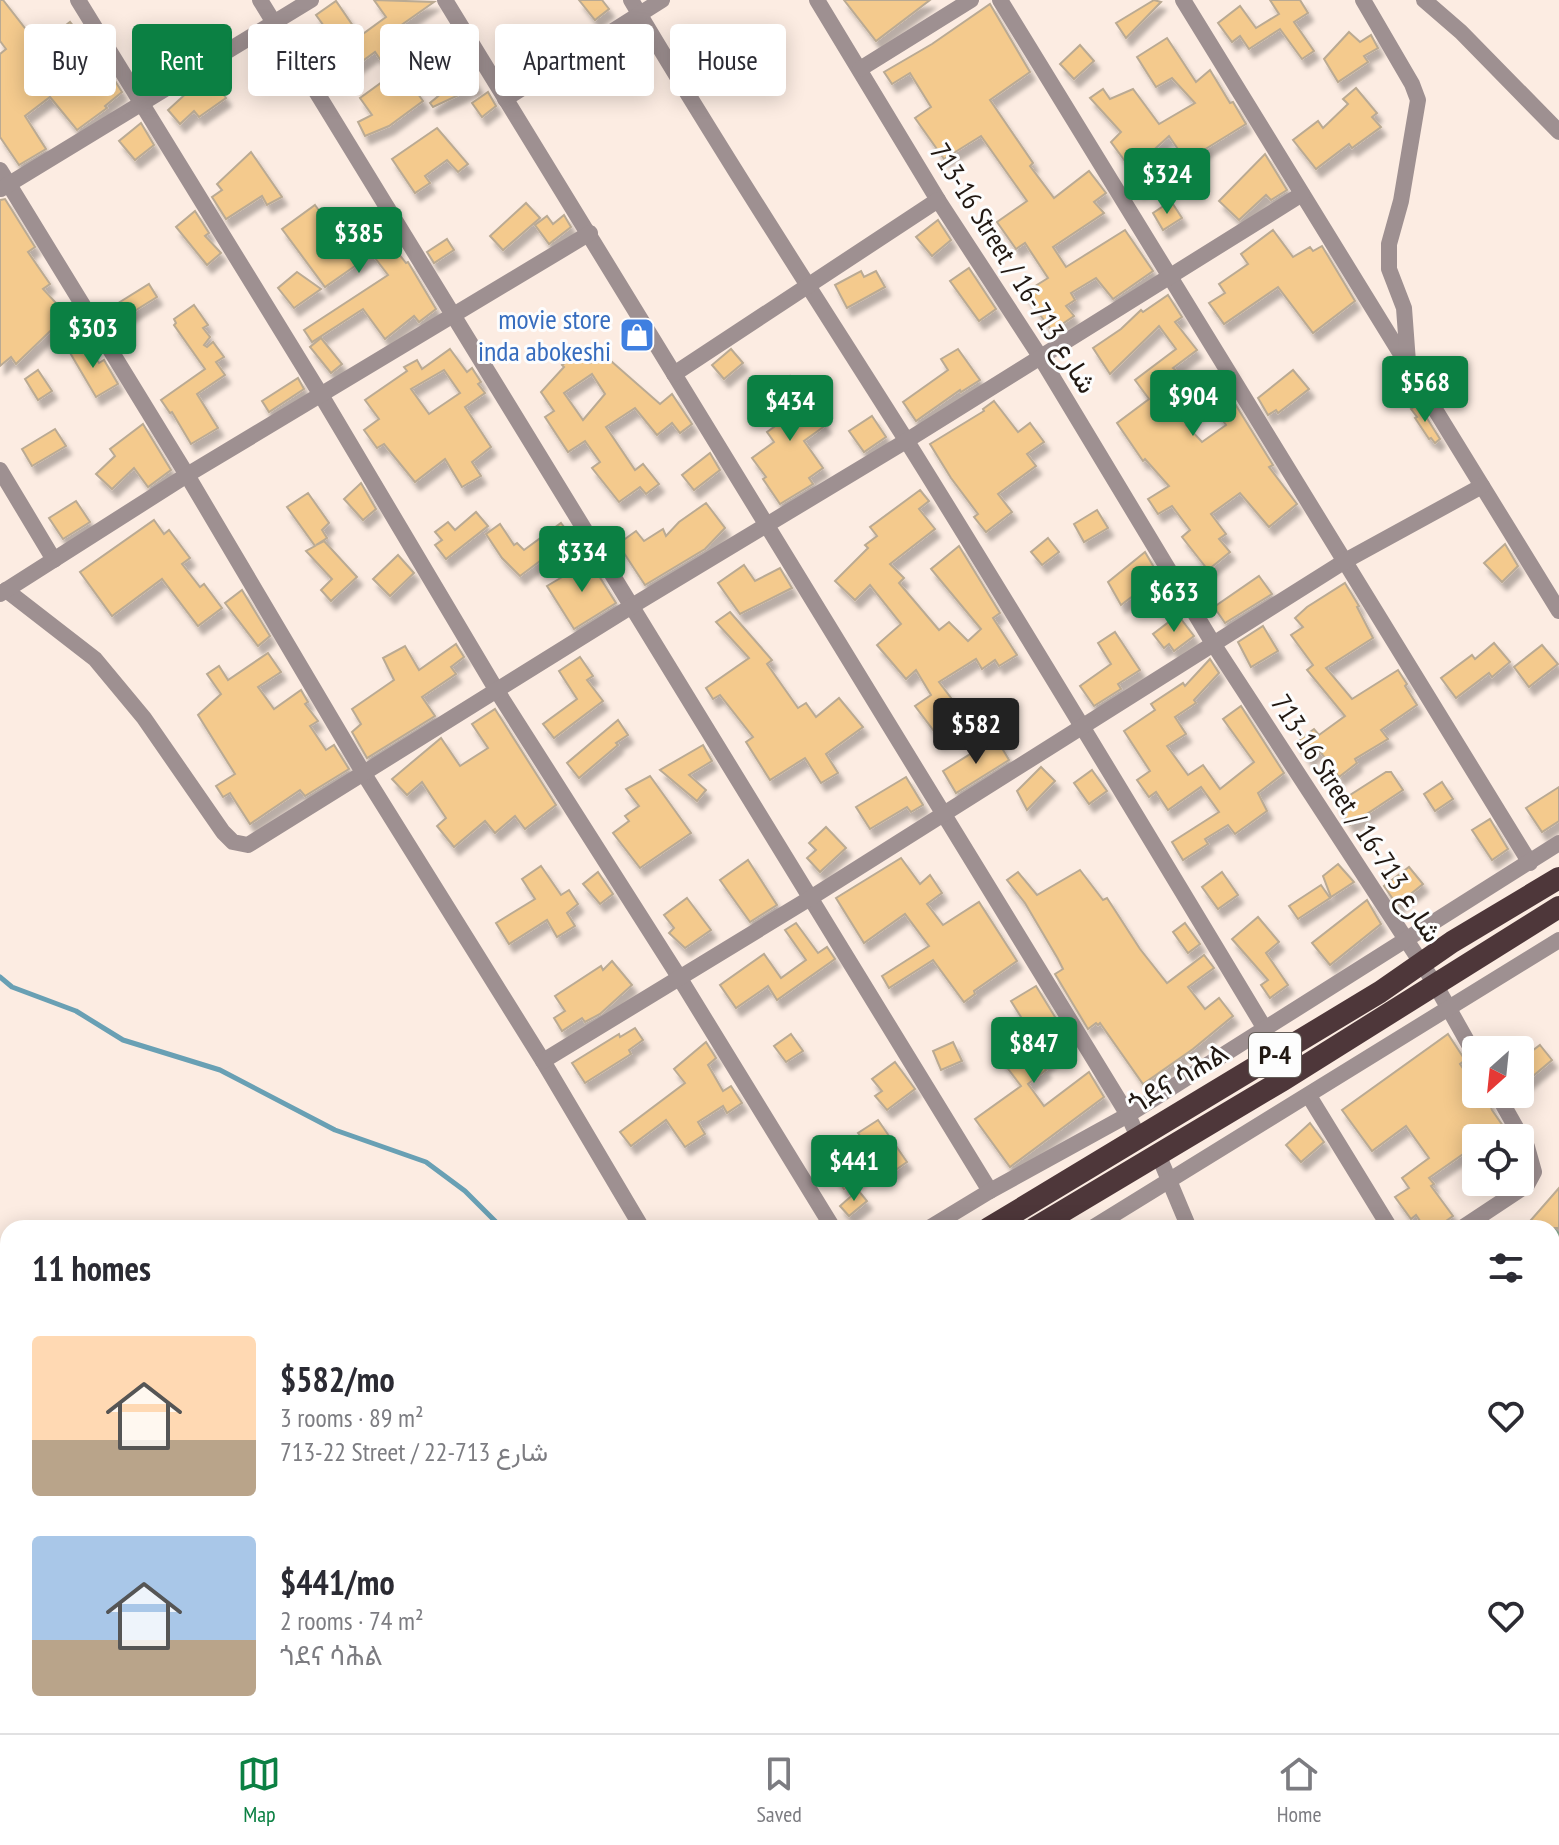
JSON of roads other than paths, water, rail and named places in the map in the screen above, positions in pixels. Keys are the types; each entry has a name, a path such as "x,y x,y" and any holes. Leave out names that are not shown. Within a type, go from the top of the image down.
{"highway":[{"name":"ጎደና ሳሕል","path":"1002,1220 1366,1000 1452,942 1559,878"},
{"name":"ጎደና ሳሕል","path":"1048,1220 1559,907"}],"street":[{"path":"78,0 321,395 497,691 679,977 828,1220"},
{"path":"260,0 990,1191"},
{"path":"311,0 3,182 187,475 364,774 543,1061 637,1220"},
{"path":"445,0 945,814 1128,1115 1138,1137"},
{"path":"631,0 1083,727 1265,1029"},
{"path":"505,99 662,0"},
{"name":"713-16 Street / شارع 713-16","path":"817,0 938,200 1041,358 1214,645 1435,984 1464,1036"},
{"path":"860,69 971,0"},
{"path":"1000,0 1530,863"},
{"path":"1183,0 1559,611"},
{"path":"1363,0 1412,84 1418,100 1401,201 1389,244 1389,269 1404,308 1409,367"},
{"path":"1424,0 1461,32 1559,132"},
{"path":"590,233 187,475 3,592 95,659 144,718 233,842 248,845 1302,194"},
{"path":"674,374 938,200"},
{"path":"0,470 54,560"},
{"path":"543,1061 812,897 1345,561 1482,486"},
{"path":"942,1220 1128,1115 1559,843"},
{"path":"1105,1220 1559,940"},
{"path":"1309,1096 1385,1220"},
{"path":"1474,1220 1527,1185 1534,1172 1527,1147 1505,1108"},
{"path":"1158,1154 1186,1220"}],"waterway":[{"path":"0,977 12,987 76,1011 123,1040 220,1070 335,1130 426,1162 465,1191 494,1220"}],"place":[{"name":"movie store inda abokeshi","path":"637,335"}]}
